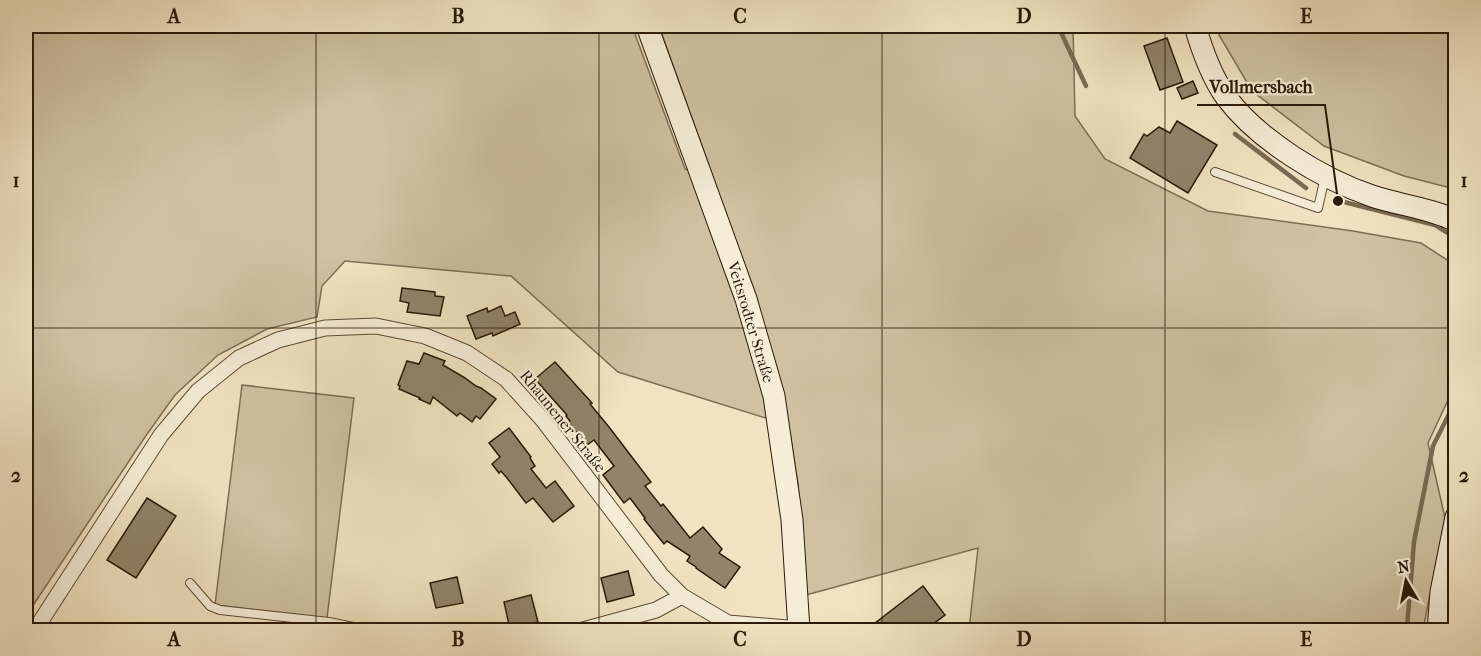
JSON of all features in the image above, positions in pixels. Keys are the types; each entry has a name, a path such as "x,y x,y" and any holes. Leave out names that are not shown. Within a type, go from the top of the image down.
{"street":[{"name":"Veitsrodter Straße","path":"647,26 746,299 774,396 792,520 799,630"},
{"path":"1195,26 1213,75 1226,96 1242,115 1266,137 1326,176 1373,196 1416,207 1455,221"},
{"name":"Rhaunener Straße","path":"35,630 161,435 198,391 239,358 278,340 326,328 376,326 425,336 467,353 506,379 543,420 661,575 682,596 728,623 799,630"},
{"path":"1438,630 1441,592 1455,518"},
{"path":"583,630 656,610 682,596"}],"lane":[{"path":"1215,172 1318,208 1326,176"},
{"path":"190,583 210,606 220,610 329,622 353,627 356,630"}],"shaded area":[{"path":"26,26 632,26 685,169 713,177 659,26 1073,26 1075,116 1105,159 1208,211 1421,243 1455,265 1455,385 1428,443 1445,518 1423,630 969,630 978,548 806,595 798,484 790,433 769,419 618,372 511,276 345,261 322,286 317,317 267,329 218,355 175,395 26,616"},
{"path":"1217,26 1455,26 1455,189 1404,176 1324,146 1252,91 1219,35"},
{"path":"242,385 354,398 327,618 215,605"}],"building":[{"path":"1167,38 1183,82 1160,90 1144,46"},
{"path":"1193,81 1198,93 1182,99 1177,88"},
{"path":"1177,121 1217,145 1188,193 1130,158 1144,134 1147,136 1159,127 1170,133"},
{"path":"402,288 435,292 435,296 444,297 440,316 407,312 409,303 400,301"},
{"path":"501,306 505,316 515,312 520,324 493,336 492,333 476,339 467,316 487,308 488,312"},
{"path":"424,353 445,361 443,365 496,399 480,419 476,416 472,422 460,413 457,416 433,397 430,404 399,389 398,385 407,361 419,364"},
{"path":"555,362 592,403 590,404 651,482 645,486 661,506 663,504 690,538 703,527 722,549 719,553 740,567 725,588 687,561 690,556 667,541 664,544 630,498 624,503 603,475 614,466 594,440 587,445 568,422 570,421 567,415 535,379"},
{"path":"509,428 531,457 535,466 531,469 546,488 555,481 574,506 553,522 533,498 526,503 501,471 499,473 492,464 500,457 489,443"},
{"path":"147,498 176,516 136,578 107,560"},
{"path":"628,571 634,595 607,602 601,578"},
{"path":"457,577 463,603 436,608 430,583"},
{"path":"923,586 945,615 925,630 866,630"},
{"path":"531,595 538,622 510,629 504,602"}],"waterway":[{"path":"1058,26 1086,86"},
{"path":"1235,134 1306,188"},
{"path":"1336,200 1435,225 1456,238"},
{"path":"1408,630 1414,542 1433,446 1456,400"}],"place":[{"name":"Vollmersbach","path":"1338,201"}]}
